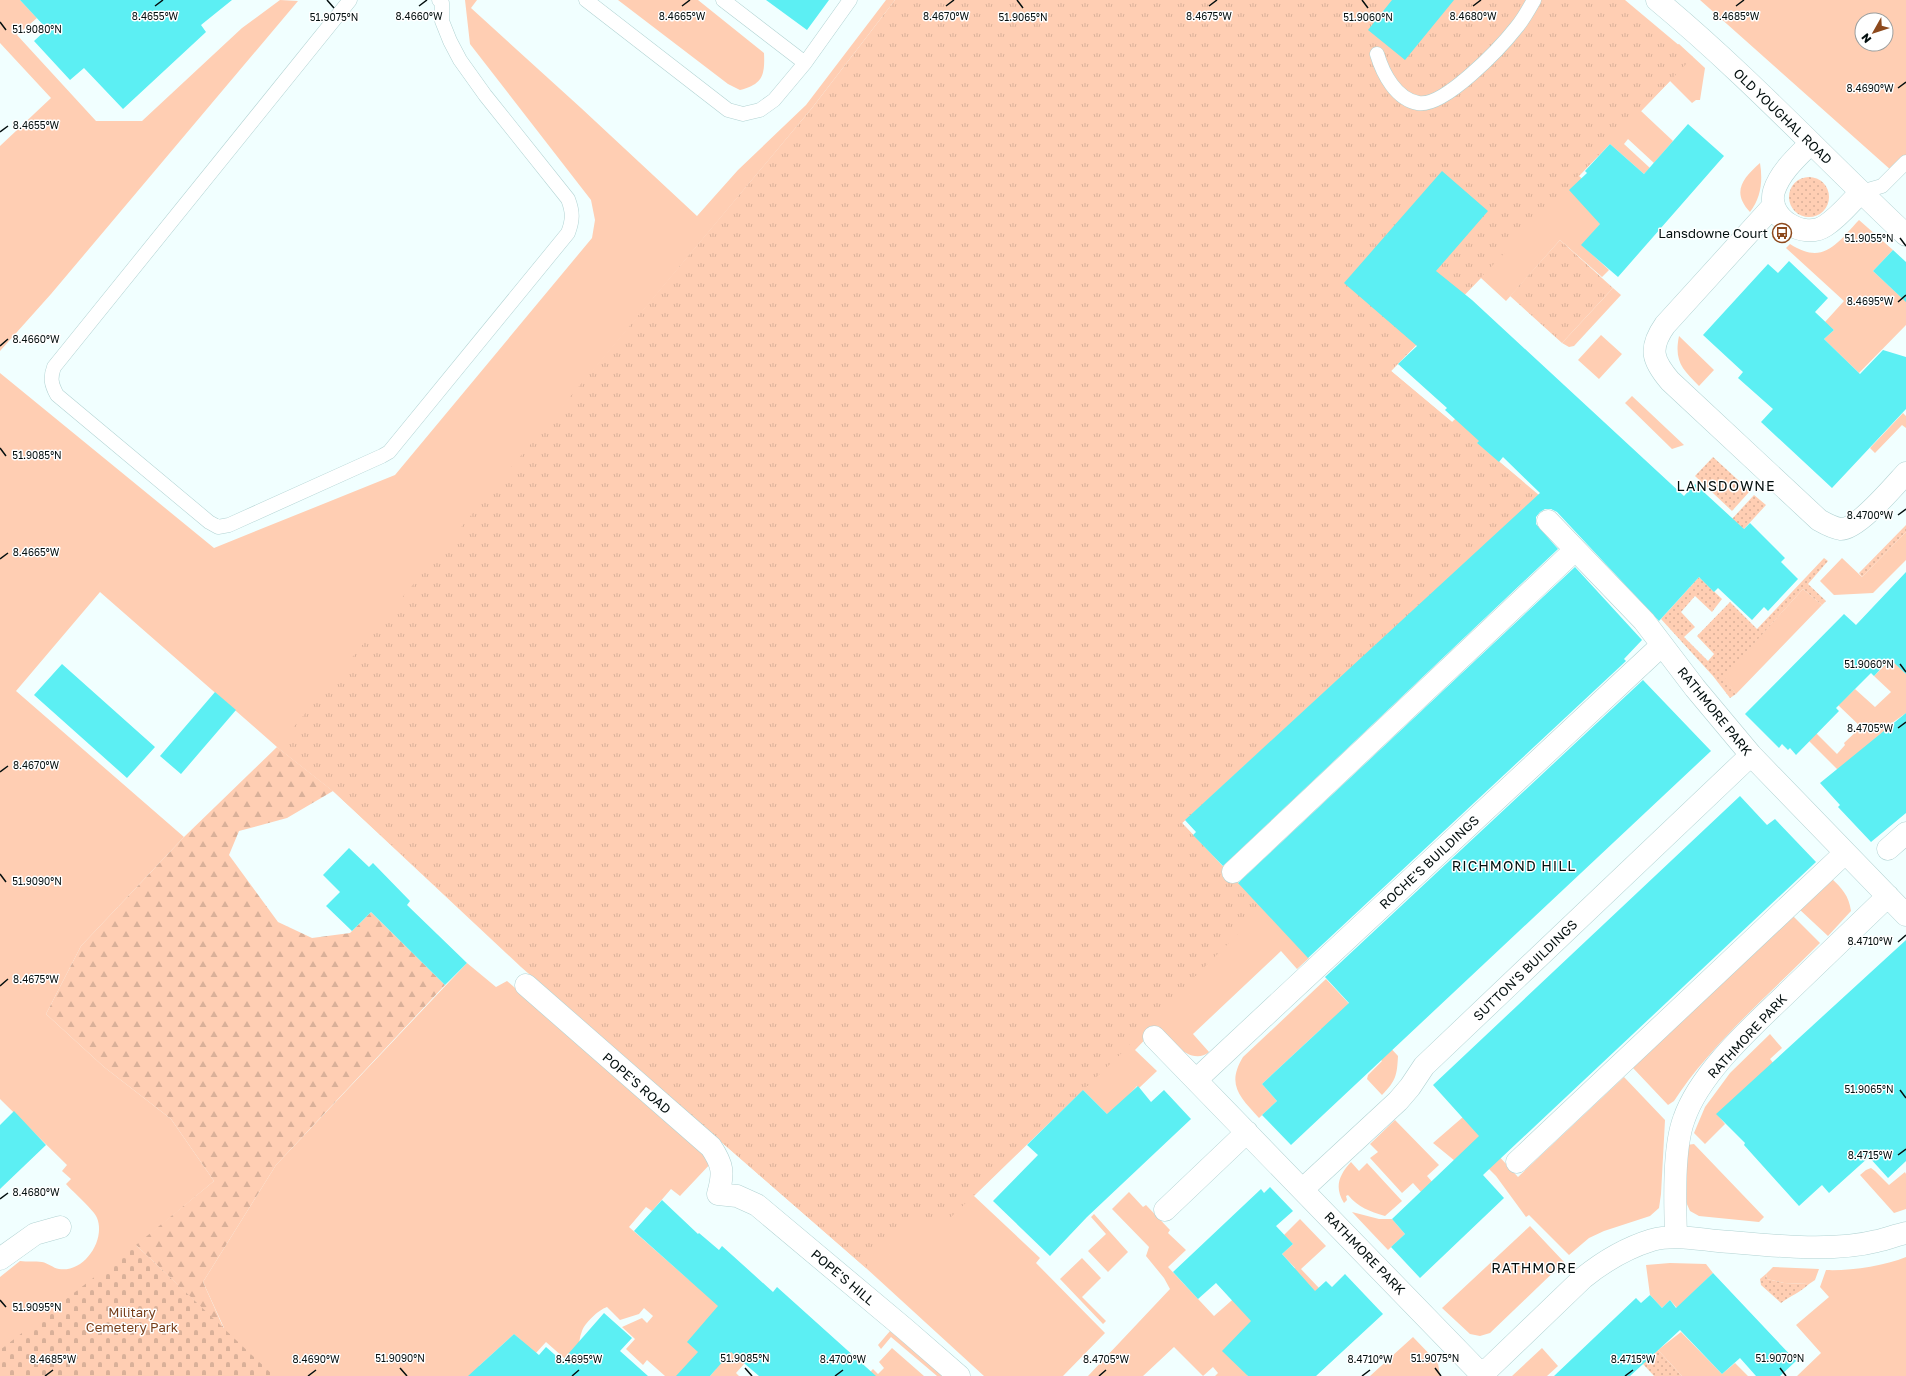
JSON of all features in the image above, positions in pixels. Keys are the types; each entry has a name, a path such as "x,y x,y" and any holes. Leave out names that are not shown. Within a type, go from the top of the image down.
{"street":[{"name":"OLD YOUGHAL ROAD","path":"1658,0 1707,43 1861,192 1904,228"},
{"path":"1811,143 1780,178 1774,193 1774,205 1786,222 1796,228 1810,231 1825,226 1861,192"},
{"path":"1774,205 1665,325 1656,337 1654,352 1658,367 1670,382 1819,520 1830,526 1843,529 1854,524 1867,514 1906,473"},
{"name":"RATHMORE PARK","path":"1548,521 1644,621 1695,688 1751,755 1906,915"},
{"path":"1233,872 1575,550"},
{"name":"ROCHE'S BUILDINGS","path":"1196,1080 1662,645"},
{"name":"SUTTON'S BUILDINGS","path":"1303,1189 1398,1101 1429,1060 1751,755"},
{"path":"1888,849 1906,833"},
{"path":"1517,1162 1846,853"},
{"name":"RATHMORE PARK","path":"1676,1236 1676,1177 1679,1136 1683,1119 1690,1104 1707,1078 1736,1044 1888,896"},
{"name":"POPE'S ROAD","path":"526,985 711,1147 720,1160 723,1178 718,1194"},
{"name":"RATHMORE PARK","path":"1154,1037 1303,1189 1481,1375 1583,1278 1601,1263 1623,1250 1653,1240 1676,1236 1786,1246 1834,1246 1876,1242 1906,1232"},
{"path":"1165,1210 1247,1132"},
{"name":"POPE'S HILL","path":"718,1194 737,1196 757,1205 959,1376"},
{"path":"0,1259 35,1234 60,1227"}],"lane":[{"path":"350,0 54,366 51,375 52,386 56,395 209,522 218,527 229,525 389,452 568,233 572,224 573,212 568,199 490,101 460,60 442,21 442,1"},
{"path":"586,0 728,110 743,114 760,110 774,100 805,63 850,0"},
{"path":"723,0 805,63"},
{"path":"1377,54 1380,65 1391,85 1406,99 1420,104 1444,96 1464,82 1516,28 1534,0"},
{"path":"1861,192 1882,186 1906,162"}],"green space":[{"path":"0,0 20,0 37,18 17,35 96,121 142,121 242,28 280,0 298,1 51,294 0,351 0,146 51,98 0,43"},
{"path":"465,0 477,0 471,8 697,216 738,170 806,105 886,0 895,0 812,108 420,578 1679,44 1705,68 1700,100 1696,100 1692,103 1670,81 1641,111 1673,141 1654,163 1628,139 1624,144 1650,168 1644,174 1610,144 1579,176 1615,207 1582,245 1609,270 1602,277 1560,240 1506,301 1481,278 1391,371 1452,422 1465,409 1517,420 1477,443 1522,481 1361,658 1182,823 1309,958 1297,969 1281,951 1193,1034 1209,1052 1202,1056 1188,1054 1181,1050 1157,1027 1135,1050 1157,1071 1139,1088 1137,1086 1109,1116 1083,1090 974,1196 1040,1258 1036,1263 1105,1333 1063,1376 984,1376 866,1268 521,967 333,791 277,747 100,592 16,691 184,837 81,946 46,1014 104,1067 171,1119 214,1181 136,1246 224,1328 203,1282 276,1165 467,963 496,987 507,981 713,1161 680,1196 671,1189 652,1211 646,1207 629,1227 688,1279 712,1295 752,1355 736,1373 739,1376 710,1376 716,1369 694,1376 665,1376 647,1360 643,1365 626,1349 635,1339 622,1327 642,1318 647,1323 653,1316 644,1308 639,1314 620,1320 607,1307 596,1314 584,1328 581,1335 577,1357 572,1365 546,1342 525,1365 511,1353 522,1341 514,1334 479,1366 489,1375 507,1376 261,1376 0,1357 0,1277 20,1261 42,1262 59,1269 68,1269 77,1266 91,1253 96,1245 99,1227 95,1215 66,1184 71,1179 62,1171 67,1165 0,1099 0,373 214,548 395,475 592,238 595,220 591,200 470,44"},
{"path":"618,0 698,0 764,53 764,67 761,78 754,85 740,90 728,84"},
{"path":"895,0 1625,0 1693,57 1391,371 1539,495 1182,823 1263,909 1128,1043 1130,1045 947,1221 915,1217 871,1253 866,1268 572,1012 333,791 277,747 812,108"},
{"path":"1700,0 1906,0 1906,157 1892,171"},
{"path":"1760,163 1761,183 1759,195 1750,212 1744,205 1740,192 1744,180"},
{"path":"1809,177 1823,183 1829,197 1823,211 1809,217 1795,211 1789,197 1795,183"},
{"path":"1859,220 1893,250 1873,271 1902,298 1906,295 1906,325 1859,373 1824,339 1834,330 1825,322 1844,301 1786,248 1790,244 1812,253 1829,249 1844,237"},
{"path":"1560,240 1613,288 1562,343 1510,296"},
{"path":"1613,288 1621,295 1574,346 1569,347 1562,343"},
{"path":"1601,335 1622,354 1599,379 1578,360"},
{"path":"1679,336 1714,370 1699,386 1688,375 1681,364 1678,352"},
{"path":"1632,396 1684,445 1672,449 1625,403"},
{"path":"1903,413 1906,416 1906,428 1902,425 1875,453 1870,448"},
{"path":"1713,457 1750,491 1732,511 1695,476"},
{"path":"1754,495 1766,505 1720,555 1709,544"},
{"path":"1906,525 1906,532 1862,577 1859,573"},
{"path":"1906,532 1906,560 1873,593 1834,595 1820,581 1842,558 1862,577"},
{"path":"1824,558 1828,561 1808,584 1826,601 1822,605 1803,589 1724,677 1736,694 1730,698 1713,676 1661,619 1699,577 1722,599 1712,612 1695,596 1681,612 1695,627 1684,637 1708,661 1714,654 1697,636 1730,602 1757,629"},
{"path":"1803,589 1822,605 1736,694 1723,677"},
{"path":"1891,659 1906,674 1906,713 1892,723 1899,730 1852,784 1803,735 1811,728 1837,754 1845,745 1844,743 1861,727 1838,705 1855,689 1875,707 1891,692 1874,676"},
{"path":"277,747 333,791 287,818 239,831 229,855 278,922 312,938 350,933 371,912 445,985 276,1165 203,1282 224,1329 136,1245 214,1181 171,1119 104,1067 46,1014 81,946 184,837"},
{"path":"1831,878 1849,901 1851,911 1828,936 1799,909"},
{"path":"1792,915 1820,943 1705,1059 1674,1101 1668,1105 1633,1068"},
{"path":"1326,979 1355,1010 1327,1035 1321,1029 1262,1084 1277,1101 1259,1118 1246,1104 1238,1090 1236,1075 1238,1067 1243,1057"},
{"path":"1366,1021 1398,1056 1397,1068 1393,1082 1382,1095 1367,1079 1368,1075 1382,1061 1354,1032"},
{"path":"1770,1034 1782,1048 1770,1059 1774,1064 1717,1114 1725,1124 1705,1144 1694,1133 1705,1107 1730,1073"},
{"path":"1624,1077 1665,1120 1659,1208 1650,1216 1604,1231 1589,1238 1569,1255 1529,1215 1526,1217 1496,1176 1469,1149 1455,1161 1433,1143 1463,1117 1518,1177"},
{"path":"1395,1120 1439,1165 1427,1176 1441,1192 1430,1202 1413,1183 1402,1193 1370,1158 1378,1152 1370,1144"},
{"path":"1694,1144 1764,1217 1759,1222 1699,1216 1690,1211 1686,1202 1687,1145"},
{"path":"1351,1162 1359,1171 1367,1163 1402,1201 1385,1216 1356,1203 1348,1195 1346,1196 1347,1200 1344,1203 1339,1192 1339,1181 1343,1172"},
{"path":"1871,1168 1889,1185 1905,1172 1906,1209 1894,1213 1860,1175"},
{"path":"1129,1192 1143,1207 1146,1205 1170,1230 1168,1233 1186,1250 1168,1267 1214,1316 1239,1294 1295,1268 1282,1254 1293,1244 1284,1235 1300,1219 1326,1246 1301,1269 1319,1288 1261,1364 1247,1376 1215,1376 1218,1373 1213,1367 1203,1376 1174,1347 1143,1376 1088,1376 1170,1289 1164,1278 1146,1256 1149,1247 1112,1209"},
{"path":"1352,1212 1379,1219 1392,1219 1405,1234 1388,1250"},
{"path":"1094,1214 1128,1252 1108,1272 1088,1251 1106,1234 1091,1217"},
{"path":"1530,1226 1564,1262 1490,1333 1480,1336 1470,1334 1442,1308"},
{"name":"Military Cemetery Park","path":"136,1245 274,1376 0,1376 0,1350"},
{"path":"1906,1257 1906,1376 1797,1376 1821,1353 1796,1325 1829,1297 1820,1287 1826,1270 1846,1270 1867,1267 1888,1263"},
{"path":"1082,1258 1101,1278 1082,1297 1106,1321 1103,1324 1060,1279"},
{"path":"1670,1263 1706,1264 1713,1273 1677,1308 1670,1300 1662,1308 1650,1295 1646,1265"},
{"path":"1773,1267 1819,1269 1815,1280 1809,1284 1784,1283 1767,1279 1766,1274"},
{"path":"1766,1274 1767,1279 1784,1283 1809,1284 1781,1303 1761,1285 1760,1279"},
{"path":"890,1331 943,1376 937,1376 891,1337 881,1349 878,1345"},
{"path":"1681,1332 1722,1374 1735,1363 1748,1376 1682,1376 1658,1350"},
{"path":"1413,1337 1438,1363 1440,1376 1370,1376"},
{"path":"892,1348 924,1376 866,1376 873,1369 878,1374 884,1368 879,1362"},
{"path":"1542,1348 1558,1366 1547,1376 1512,1376"},
{"path":"1658,1350 1682,1376 1654,1376 1643,1364"}],"building":[{"path":"20,0 232,0 201,25 206,32 123,109 84,68 70,80 34,41 47,29"},
{"path":"766,0 829,0 807,30"},
{"path":"1392,0 1454,0 1405,60 1368,30"},
{"path":"1688,124 1724,156 1618,277 1581,245 1600,224 1569,190 1587,173 1585,171 1610,144 1644,174"},
{"path":"1442,171 1488,211 1436,271 1472,300 1684,496 1695,484 1744,529 1750,523 1785,558 1781,562 1798,579 1768,611 1764,607 1752,620 1718,588 1714,592 1699,577 1659,621 1557,512 1551,509 1545,509 1536,517 1536,524 1558,549 1223,866 1193,835 1196,832 1185,820 1540,493 1503,457 1499,462 1477,443 1479,441 1445,410 1447,408 1398,364 1417,346 1344,283"},
{"path":"1893,250 1906,262 1906,302 1873,271"},
{"path":"1789,261 1828,298 1815,312 1834,330 1824,339 1860,374 1883,350 1906,357 1906,409 1832,488 1761,422 1773,409 1738,378 1743,372 1703,335 1768,264 1778,273"},
{"path":"1575,567 1642,640 1624,659 1626,661 1308,958 1238,883"},
{"path":"1906,572 1906,674 1890,659 1874,676 1871,673 1836,708 1839,711 1796,755 1790,748 1788,750 1782,744 1779,748 1745,714 1844,614 1856,625"},
{"path":"62,664 155,747 127,778 34,695"},
{"path":"1643,680 1711,751 1291,1145 1262,1115 1277,1101 1262,1084 1349,1003 1325,977"},
{"path":"215,692 236,710 181,774 160,756"},
{"path":"1906,713 1906,813 1871,842 1838,807 1840,805 1820,783"},
{"path":"1740,796 1767,825 1775,819 1816,862 1483,1175 1504,1198 1420,1278 1391,1247 1405,1234 1392,1219 1479,1136 1433,1085"},
{"path":"349,848 369,867 373,863 410,901 407,905 467,963 445,985 371,912 352,931 326,906 340,892 323,875"},
{"path":"1906,940 1906,1161 1888,1178 1869,1157 1829,1193 1822,1185 1799,1206 1744,1145 1745,1143 1716,1114"},
{"path":"1138,1086 1151,1102 1164,1090 1191,1119 1087,1217 1050,1256 993,1201 1038,1155 1027,1145 1083,1090 1107,1114"},
{"path":"14,1111 46,1145 0,1189 0,1125"},
{"path":"1270,1187 1293,1211 1276,1226 1293,1244 1282,1254 1315,1291 1326,1281 1332,1287 1345,1274 1383,1314 1316,1376 1248,1376 1222,1351 1251,1321 1216,1283 1198,1299 1173,1272 1261,1189 1264,1193"},
{"path":"662,1200 698,1234 699,1233 719,1250 722,1246 773,1292 777,1287 876,1376 759,1376 731,1352 710,1376 676,1376 698,1352 687,1342 718,1306 634,1231"},
{"path":"1713,1273 1796,1361 1780,1376 1756,1376 1740,1358 1722,1374 1680,1330 1630,1376 1554,1376 1636,1298 1641,1303 1650,1295 1662,1308 1670,1300 1676,1308"},
{"path":"604,1313 632,1338 620,1351 648,1376 468,1376 514,1334 539,1355 546,1347 562,1361"}],"place":[{"name":"Lansdowne Court","path":"1782,233"}],"district":[{"name":"LANSDOWNE","path":"1726,485"},
{"name":"RICHMOND HILL","path":"1514,865"},
{"name":"RATHMORE","path":"1534,1267"}]}
